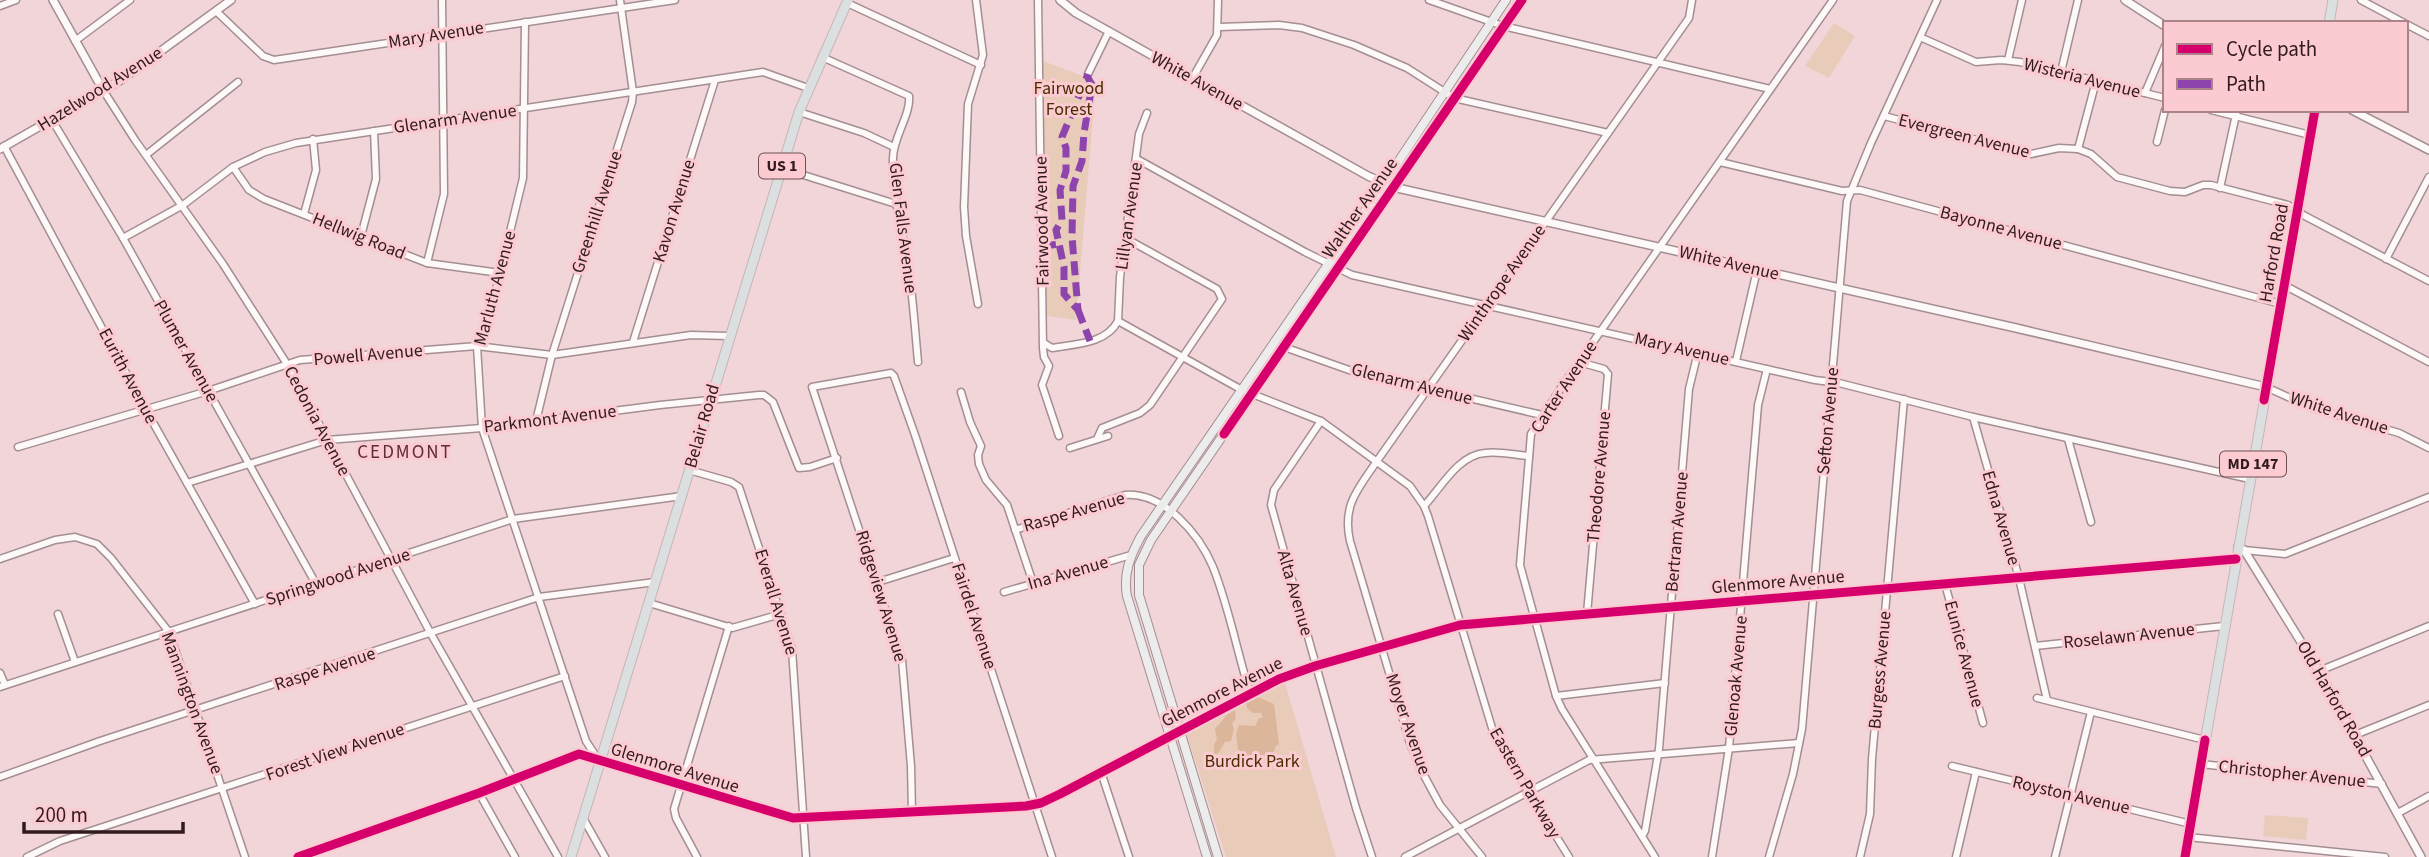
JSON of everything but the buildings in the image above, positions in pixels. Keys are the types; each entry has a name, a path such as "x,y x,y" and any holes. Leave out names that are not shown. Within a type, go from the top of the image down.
{"main road":[{"name":"Walther Avenue","path":"1207,857 1127,596 1126,575 1131,555 1141,536 1384,183 1506,0"},
{"name":"Walther Avenue","path":"1219,857 1137,583 1142,555 1522,0"},
{"path":"2329,21 2333,0"},
{"name":"Belair Road","path":"571,857 799,112 847,1"},
{"name":"Harford Road","path":"2185,857 2236,559 2241,548 2250,480 2315,112"}],"street":[{"path":"0,6 16,0"},
{"name":"Cedonia Avenue","path":"53,0 103,90 183,205 287,364 431,634 558,857"},
{"path":"75,41 130,0"},
{"name":"Hazelwood Avenue","path":"2,148 126,77 231,0"},
{"path":"427,263 444,194 442,0"},
{"name":"Greenhill Avenue","path":"536,421 552,355 631,108 633,92 620,0"},
{"name":"Mary Avenue","path":"216,12 269,60 675,0"},
{"path":"976,0 984,49 968,104 964,207 966,236 978,304"},
{"name":"Fairwood Avenue","path":"1038,0 1044,357 1049,366 1042,385 1059,436"},
{"name":"White Avenue","path":"1060,0 1076,13 1192,79 1393,187 2266,387 2312,408 2399,433 2429,448"},
{"path":"1192,79 1219,27 1218,0"},
{"path":"1429,0 1503,26 1770,89"},
{"name":"Winthrope Avenue","path":"1361,576 1348,530 1348,510 1352,499 1689,18 1692,0"},
{"name":"Carter Avenue","path":"1655,857 1556,696 1520,565 1531,434 1833,0"},
{"name":"Sefton Avenue","path":"1769,857 1800,743 1841,250 1850,191 1937,0"},
{"path":"2008,60 2022,0"},
{"path":"2060,72 2078,0"},
{"path":"2125,0 2163,25"},
{"path":"2361,0 2401,21"},
{"path":"847,1 981,65"},
{"name":"Marluth Avenue","path":"525,22 523,178 500,274 477,346 482,428 589,746 599,761"},
{"path":"1219,27 1279,25 1323,34 1414,71 1454,98 1608,133"},
{"path":"2408,25 2429,36"},
{"path":"1088,74 1109,31"},
{"name":"Wisteria Avenue","path":"1920,37 1970,61 2008,60 2163,98"},
{"path":"2145,93 2163,51"},
{"name":"Glen Falls Avenue","path":"822,57 909,96 909,105 894,147 896,204 908,266 918,362"},
{"name":"Glenarm Avenue","path":"123,239 183,205 233,167 278,148 313,139 763,72 808,88"},
{"name":"Kavon Avenue","path":"633,342 715,80"},
{"path":"2096,81 2078,149 2091,154 2114,175 2181,192 2203,185 2288,205 2429,281"},
{"path":"146,155 238,82"},
{"path":"799,112 864,133 894,147"},
{"path":"2157,142 2164,112"},
{"path":"2356,112 2429,150"},
{"name":"Lillyan Avenue","path":"1118,321 1119,292 1140,128 1147,113"},
{"path":"2220,188 2236,113 2310,135"},
{"name":"Evergreen Avenue","path":"1884,116 2031,154 2059,148 2078,149"},
{"name":"Plumer Avenue","path":"51,120 123,239 316,584"},
{"path":"361,236 376,179 374,131"},
{"path":"304,214 316,170 313,139"},
{"name":"Eurith Avenue","path":"2,148 255,604"},
{"name":"Mary Avenue","path":"1137,159 1336,269 1352,275 1831,382 2250,480"},
{"name":"Bayonne Avenue","path":"1720,162 1842,191 1856,190 1873,194 2281,304"},
{"name":"Hellwig Road","path":"233,167 254,194 427,263 500,274"},
{"path":"781,168 896,204"},
{"path":"2386,259 2426,191 2429,177"},
{"path":"1097,439 1099,431 1147,408 1220,302 1221,293 1212,285 1127,239"},
{"path":"1736,361 1757,270"},
{"path":"2284,285 2429,362"},
{"path":"1044,343 1052,348 1096,339 1112,330 1118,321 1252,394"},
{"name":"Powell Avenue","path":"19,447 208,391 300,360 477,346 552,355 691,335 729,336"},
{"name":"Glenarm Avenue","path":"1284,347 1349,370 1542,415"},
{"name":"Bertram Avenue","path":"1642,836 1658,754 1689,389 1698,352"},
{"name":"Theodore Avenue","path":"1579,362 1604,369 1608,374 1587,614"},
{"name":"Glenoak Avenue","path":"1712,857 1729,748 1758,405 1767,369"},
{"name":"Fairdel Avenue","path":"812,387 891,373 894,376 1052,857"},
{"name":"Ridgeview Avenue","path":"812,387 902,660 912,812"},
{"path":"961,391 970,422 981,446 979,464 986,480 1005,500 1033,583"},
{"name":"Eastern Parkway","path":"1252,394 1321,421 1409,486 1424,506 1486,713 1507,757 1569,857"},
{"name":"Parkmont Avenue","path":"187,483 327,440 482,428 710,399 764,395 773,402 799,468 837,458"},
{"name":"Burgess Avenue","path":"1860,857 1870,814 1871,759 1904,399"},
{"name":"Edna Avenue","path":"1973,417 2019,578 2047,700"},
{"name":"Alta Avenue","path":"1321,421 1274,491 1271,505 1315,666 1373,857"},
{"path":"1070,449 1108,436"},
{"path":"2068,439 2091,522"},
{"path":"1424,506 1464,461 1471,457 1491,453 1528,456"},
{"name":"Everall Avenue","path":"690,470 732,482 739,487 794,659 806,857"},
{"name":"Raspe Avenue","path":"1015,530 1125,495 1140,495 1171,511 1200,544 1214,569 1250,693"},
{"name":"Springwood Avenue","path":"3,686 513,519 682,496"},
{"path":"2241,548 2285,554 2429,497"},
{"name":"Mannington Avenue","path":"0,559 66,538 92,541 111,558 169,632 245,857"},
{"name":"Old Harford Road","path":"2241,548 2319,671 2421,857"},
{"name":"Ina Avenue","path":"1004,592 1131,555"},
{"path":"878,582 954,558"},
{"name":"Glenmore Avenue","path":"298,857 479,793 569,757 583,755 780,816 803,819 1035,804 1060,794 1279,679 1382,646 1461,625 2236,559"},
{"name":"Moyer Avenue","path":"1361,576 1420,768 1438,802 1482,857"},
{"name":"Raspe Avenue","path":"0,777 539,597 655,582"},
{"name":"Eunice Avenue","path":"1945,584 1983,723"},
{"path":"649,603 740,627 780,614"},
{"path":"58,614 75,662"},
{"path":"697,857 674,809 729,626"},
{"name":"Roselawn Avenue","path":"2035,646 2224,626"},
{"path":"2319,671 2429,626"},
{"path":"0,673 3,686"},
{"name":"Forest View Avenue","path":"27,857 60,841 565,676"},
{"path":"1556,696 1665,683"},
{"name":"Christopher Avenue","path":"2037,698 2205,740"},
{"path":"2355,735 2429,705"},
{"path":"2055,857 2091,712"},
{"path":"1405,857 1589,760 1800,743"},
{"path":"583,755 589,746"},
{"name":"Christopher Avenue","path":"2201,764 2382,784"},
{"name":"Royston Avenue","path":"1952,766 2191,824"},
{"path":"1101,772 1129,857"},
{"path":"1957,857 1976,772"},
{"path":"479,793 515,857"},
{"path":"2398,813 2429,796"},
{"path":"583,818 606,857"},
{"path":"2188,837 2385,857"}],"green space":[{"path":"1834,23 1855,36 1829,78 1805,66"},
{"name":"Fairwood Forest","path":"1043,61 1096,81 1076,320 1047,316"},
{"name":"Burdick Park","path":"1285,683 1336,857 1226,857 1187,735"},
{"path":"1258,697 1274,704 1279,744 1270,760 1260,759 1248,764 1241,758 1244,753 1238,750 1236,734 1239,725 1255,726 1259,718 1263,718 1261,713 1253,713 1247,708 1246,703"},
{"path":"1235,710 1236,719 1232,723 1234,729 1231,741 1225,742 1214,756 1214,744 1217,740 1215,729"},
{"path":"2265,815 2308,818 2306,840 2263,836"}],"marked path":[{"path":"1087,76 1092,85 1082,161 1073,186 1072,237 1078,310 1064,294 1064,267 1056,230 1062,220 1060,190 1066,171 1066,148 1062,137 1088,74"},
{"path":"1042,246 1060,244"},
{"path":"1078,310 1090,341"}],"cycle path":[{"path":"1224,434 1522,0"},
{"path":"2264,400 2315,112"},
{"path":"298,857 479,793 579,754 793,818 1026,806 1041,803 1060,794 1279,679 1315,666 1460,625 2236,559"},
{"path":"2185,857 2205,740"}],"district":[{"name":"CEDMONT","path":"405,452"}]}
